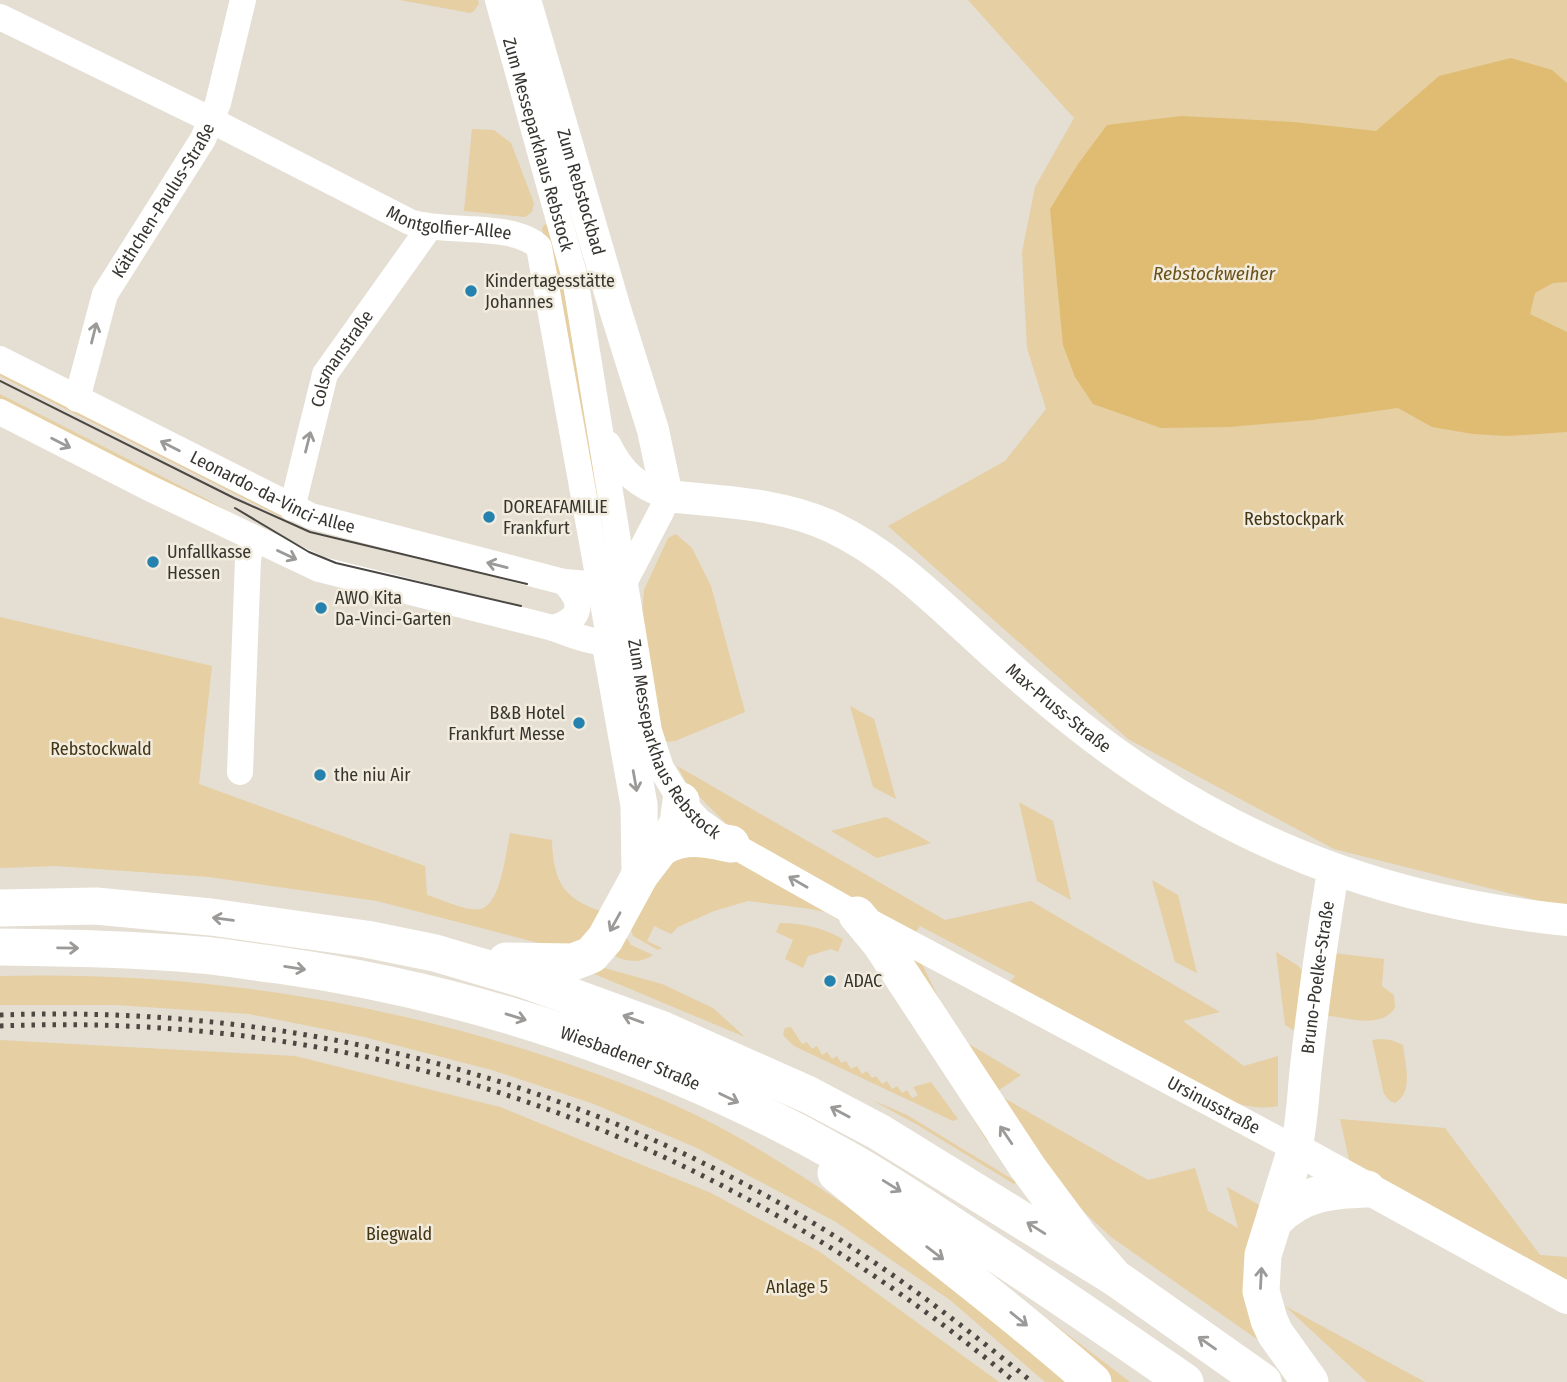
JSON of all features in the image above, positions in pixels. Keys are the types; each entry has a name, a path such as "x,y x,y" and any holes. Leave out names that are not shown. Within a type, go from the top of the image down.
{"highway":[{"path":"621,632 639,805 640,875"},
{"path":"435,953 503,961 573,962 591,955 606,939 640,875 664,846 678,823 681,801"},
{"path":"664,846 686,838 730,844"},
{"name":"Wiesbadener Straße","path":"0,908 96,906 211,917 366,939 435,953 526,980 663,1030 799,1090 879,1132 1114,1277"},
{"path":"857,915 881,944 1028,1168 1114,1277 1263,1382"},
{"name":"Wiesbadener Straße","path":"0,947 203,955 386,984 457,1000 580,1039 713,1090 844,1157 1074,1305 1185,1382"},
{"path":"768,1117 906,1232 1040,1335 1093,1382"},
{"path":"1284,1121 1272,1228 1261,1273 1261,1291 1275,1333 1310,1382"},
{"path":"1272,1228 1284,1210 1313,1195 1367,1189"},
{"path":"1074,1305 1157,1382"}],"main road":[{"name":"Zum Rebstockbad","path":"525,0 653,430 667,496"},
{"name":"Max-Pruss-Straße","path":"667,496 775,508 831,526 896,566 1078,724 1138,769 1269,844 1333,870 1386,887 1520,916 1567,920"},
{"name":"Bruno-Poelke-Straße","path":"1284,1121 1317,968 1333,870"},
{"name":"Ursinusstraße","path":"1284,1121 1367,1189 1567,1298"}],"street":[{"name":"Käthchen-Paulus-Straße","path":"77,400 105,294 203,139 212,120 243,0"},
{"name":"Zum Messeparkhaus Rebstock","path":"498,0 575,278 600,429 613,583"},
{"name":"Montgolfier-Allee","path":"0,17 212,120 410,222 429,228 515,233 533,241 539,247 613,583 621,632"},
{"name":"Colsmanstraße","path":"292,508 325,374 429,228"},
{"name":"Leonardo-da-Vinci-Allee","path":"0,359 292,508 332,523 564,582 613,583"},
{"path":"0,412 253,539 332,573 553,628 583,638 621,632"},
{"name":"Max-Pruss-Straße","path":"600,429 628,475 646,489 667,496"},
{"path":"613,583 662,510 667,496"},
{"path":"240,772 248,559 253,539"},
{"path":"553,628 570,621 576,615 579,604 574,592 564,582"},
{"name":"Zum Messeparkhaus Rebstock","path":"621,632 661,768 681,801 698,820 730,844"},
{"path":"730,844 857,915"},
{"name":"Ursinusstraße","path":"857,915 1284,1121"}],"green space":[{"path":"400,0 478,0 479,4 470,13"},
{"name":"Rebstockpark","path":"968,0 1567,0 1567,908 1334,849 1128,739 888,526 1005,461 1046,409 1027,348 1022,252 1035,187 1074,118"},
{"path":"472,129 494,130 511,143 534,203 532,212 525,217 464,211"},
{"path":"548,224 558,257 603,513 594,509 554,279 542,229"},
{"path":"0,369 325,532 281,517 0,376"},
{"path":"0,394 208,500 257,528 0,404"},
{"path":"676,534 692,548 711,586 745,712 675,741 663,742 642,613 644,590 668,538"},
{"name":"Rebstockwald","path":"0,617 212,666 199,784 425,866 427,895 468,909 481,909 493,898 502,876 510,833 552,840 555,868 564,888 580,902 606,913 592,938 562,949 377,901 209,877 56,866 0,868"},
{"path":"850,706 874,719 896,799 873,787"},
{"path":"677,766 945,920 1031,901 1220,1012 1183,1021 1244,1066 1278,1056 1278,1106 1257,1107 1222,1099 1009,983 1015,976 920,926 916,932 741,839 688,785"},
{"path":"1019,802 1053,821 1071,900 1037,881"},
{"path":"886,817 931,843 877,858 831,831"},
{"path":"730,854 860,932 993,1145 986,1140 916,1023 843,923 825,912 748,901 714,911 678,927 671,934 654,926 647,941 662,948 658,950 633,936 631,930 645,896 675,855"},
{"path":"1152,880 1178,895 1197,973 1175,962"},
{"path":"780,923 813,927 843,939 838,952 831,949 808,956 803,968 785,959 793,940 776,932"},
{"path":"625,935 631,945 653,955 632,961 610,954"},
{"path":"889,940 919,958 945,1011 964,1041 1021,1075 995,1093 1148,1180 1195,1168 1208,1211 1238,1228 1227,1187 1261,1206 1261,1342 1111,1237 1056,1186"},
{"path":"1276,952 1297,965 1308,977 1301,1035 1285,1025"},
{"path":"1333,953 1384,959 1382,986 1394,995 1395,1008 1389,1015 1381,1019 1362,1020 1323,1015"},
{"path":"597,966 662,984 713,1008 745,1037 592,973"},
{"path":"0,976 140,978 279,993 348,1005 484,1037 602,1076 701,1117 792,1170 877,1227 1082,1382 1045,1382 950,1300 836,1222 697,1148 594,1104 492,1070 364,1037 249,1014 115,1005 0,1005"},
{"path":"791,1027 802,1044 807,1042 812,1049 817,1046 822,1055 827,1052 832,1059 837,1056 841,1063 846,1061 851,1069 857,1066 862,1074 867,1071 872,1078 876,1076 882,1084 887,1081 892,1089 897,1086 902,1093 907,1090 912,1098 918,1095 913,1087 931,1082 958,1119 953,1121 794,1046 783,1035 785,1028"},
{"path":"1381,1039 1403,1045 1406,1085 1405,1092 1395,1103 1384,1094 1372,1040"},
{"name":"Biegwald","path":"0,1040 295,1056 500,1107 711,1193 820,1252 999,1382 0,1382"},
{"path":"872,1100 907,1115 1017,1182 1014,1184"},
{"path":"1340,1119 1445,1128 1540,1255 1567,1257 1567,1285 1351,1168"},
{"path":"1285,1306 1425,1382 1367,1382"},
{"path":"1033,1308 1130,1382 1110,1382"}],"water":[{"name":"Rebstockweiher","path":"1511,58 1552,70 1567,83 1567,282 1553,283 1535,293 1530,314 1567,332 1567,432 1508,436 1473,434 1432,427 1398,408 1312,420 1229,427 1161,428 1093,404 1075,377 1063,345 1050,209 1107,125 1181,116 1294,122 1376,131 1439,76"}],"tram line":[{"path":"0,381 234,498 310,532 527,584"},
{"path":"235,508 309,552 336,563 521,606"}],"railway":[{"path":"0,1015 100,1015 200,1021 298,1034 395,1053 490,1079 584,1111 675,1150 765,1195 835,1236 903,1282 1032,1382"},
{"path":"0,1026 141,1027 278,1041 412,1068 541,1107 667,1158 788,1222 904,1296 1015,1382"}],"place":[{"name":"Kindertagesstätte Johannes","path":"471,291"},
{"name":"DOREAFAMILIE Frankfurt","path":"489,517"},
{"name":"Unfallkasse Hessen","path":"153,562"},
{"name":"AWO Kita Da-Vinci-Garten","path":"321,608"},
{"name":"B&B Hotel Frankfurt Messe","path":"579,723"},
{"name":"the niu Air","path":"320,775"},
{"name":"ADAC","path":"830,981"}],"park label":[{"name":"Anlage 5","path":"797,1287"}]}
